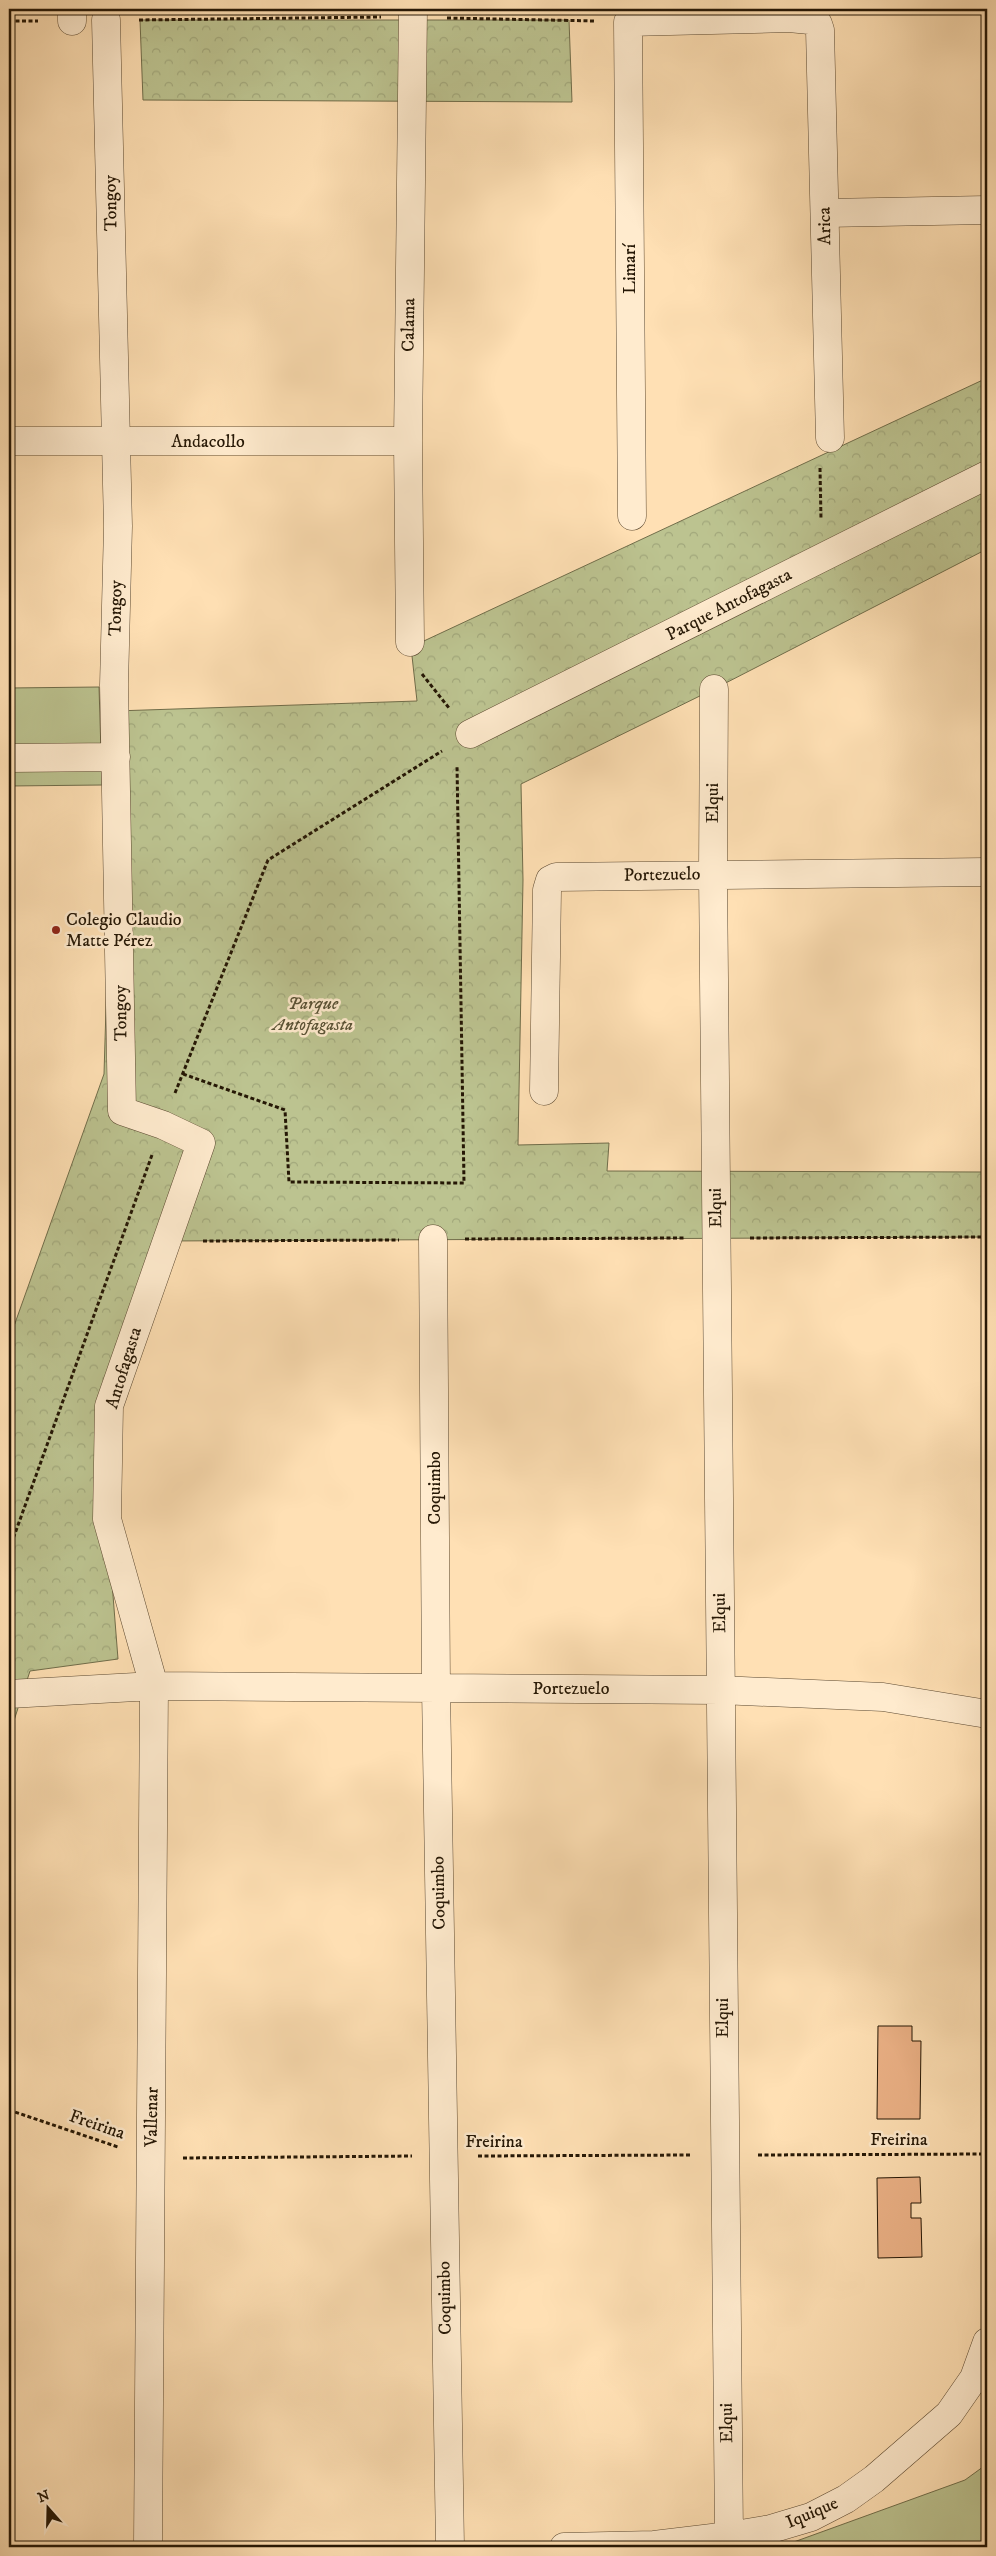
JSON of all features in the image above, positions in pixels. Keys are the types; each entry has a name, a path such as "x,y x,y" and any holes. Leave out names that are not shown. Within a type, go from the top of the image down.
{"street":[{"name":"Calama","path":"410,642 408,442 413,13"},
{"path":"628,22 796,16"},
{"name":"Arica","path":"796,16 818,24 820,30 830,438"},
{"name":"Tongoy","path":"106,20 118,526 114,684 122,1111 163,1125 201,1143"},
{"name":"Limarí","path":"628,22 632,516"},
{"path":"825,213 987,210"},
{"name":"Andacollo","path":"9,441 408,442"},
{"name":"Parque Antofagasta","path":"470,734 987,475"},
{"name":"Elqui","path":"714,689 713,874 728,2536"},
{"path":"9,758 116,757"},
{"name":"Portezuelo","path":"544,1092 546,890 550,880 556,877 987,872"},
{"name":"Antofagasta","path":"154,1686 107,1519 109,1406 201,1143"},
{"name":"Coquimbo","path":"433,1240 436,1688 450,2547"},
{"name":"Portezuelo","path":"9,1694 154,1686 720,1690 883,1697 987,1714"},
{"name":"Vallenar","path":"148,2547 154,1686"},
{"name":"Iquique","path":"564,2547 654,2545 771,2529 811,2517 846,2499 874,2479 949,2414 974,2378 987,2342"}],"path":[{"path":"106,20 413,13 628,22"},
{"path":"9,21 72,15"},
{"path":"822,558 821,456 830,438"},
{"path":"410,642 413,662 470,734"},
{"path":"183,1074 285,1110 289,1182 464,1183 457,762"},
{"path":"167,1241 987,1237"},
{"name":"Freirina","path":"9,2110 151,2158 987,2154"}],"green space":[{"path":"140,20 569,20 572,102 143,100"},
{"name":"Parque Antofagasta","path":"987,378 987,549 714,689 521,784 523,880 518,1145 609,1143 607,1171 987,1172 987,1237 167,1241 109,1406 107,1519 118,1659 30,1671 9,1736 9,1340 104,1074 115,711 417,701 411,647"},
{"path":"99,687 102,785 9,786 9,688"},
{"path":"987,2464 987,2547 780,2547 965,2480"}],"building":[{"path":"878,2026 912,2026 912,2041 921,2041 920,2119 877,2119"},
{"path":"920,2177 921,2203 911,2203 911,2218 921,2218 922,2257 878,2258 877,2178"}],"place":[{"name":"Colegio Claudio Matte Pérez","path":"56,930"}]}
